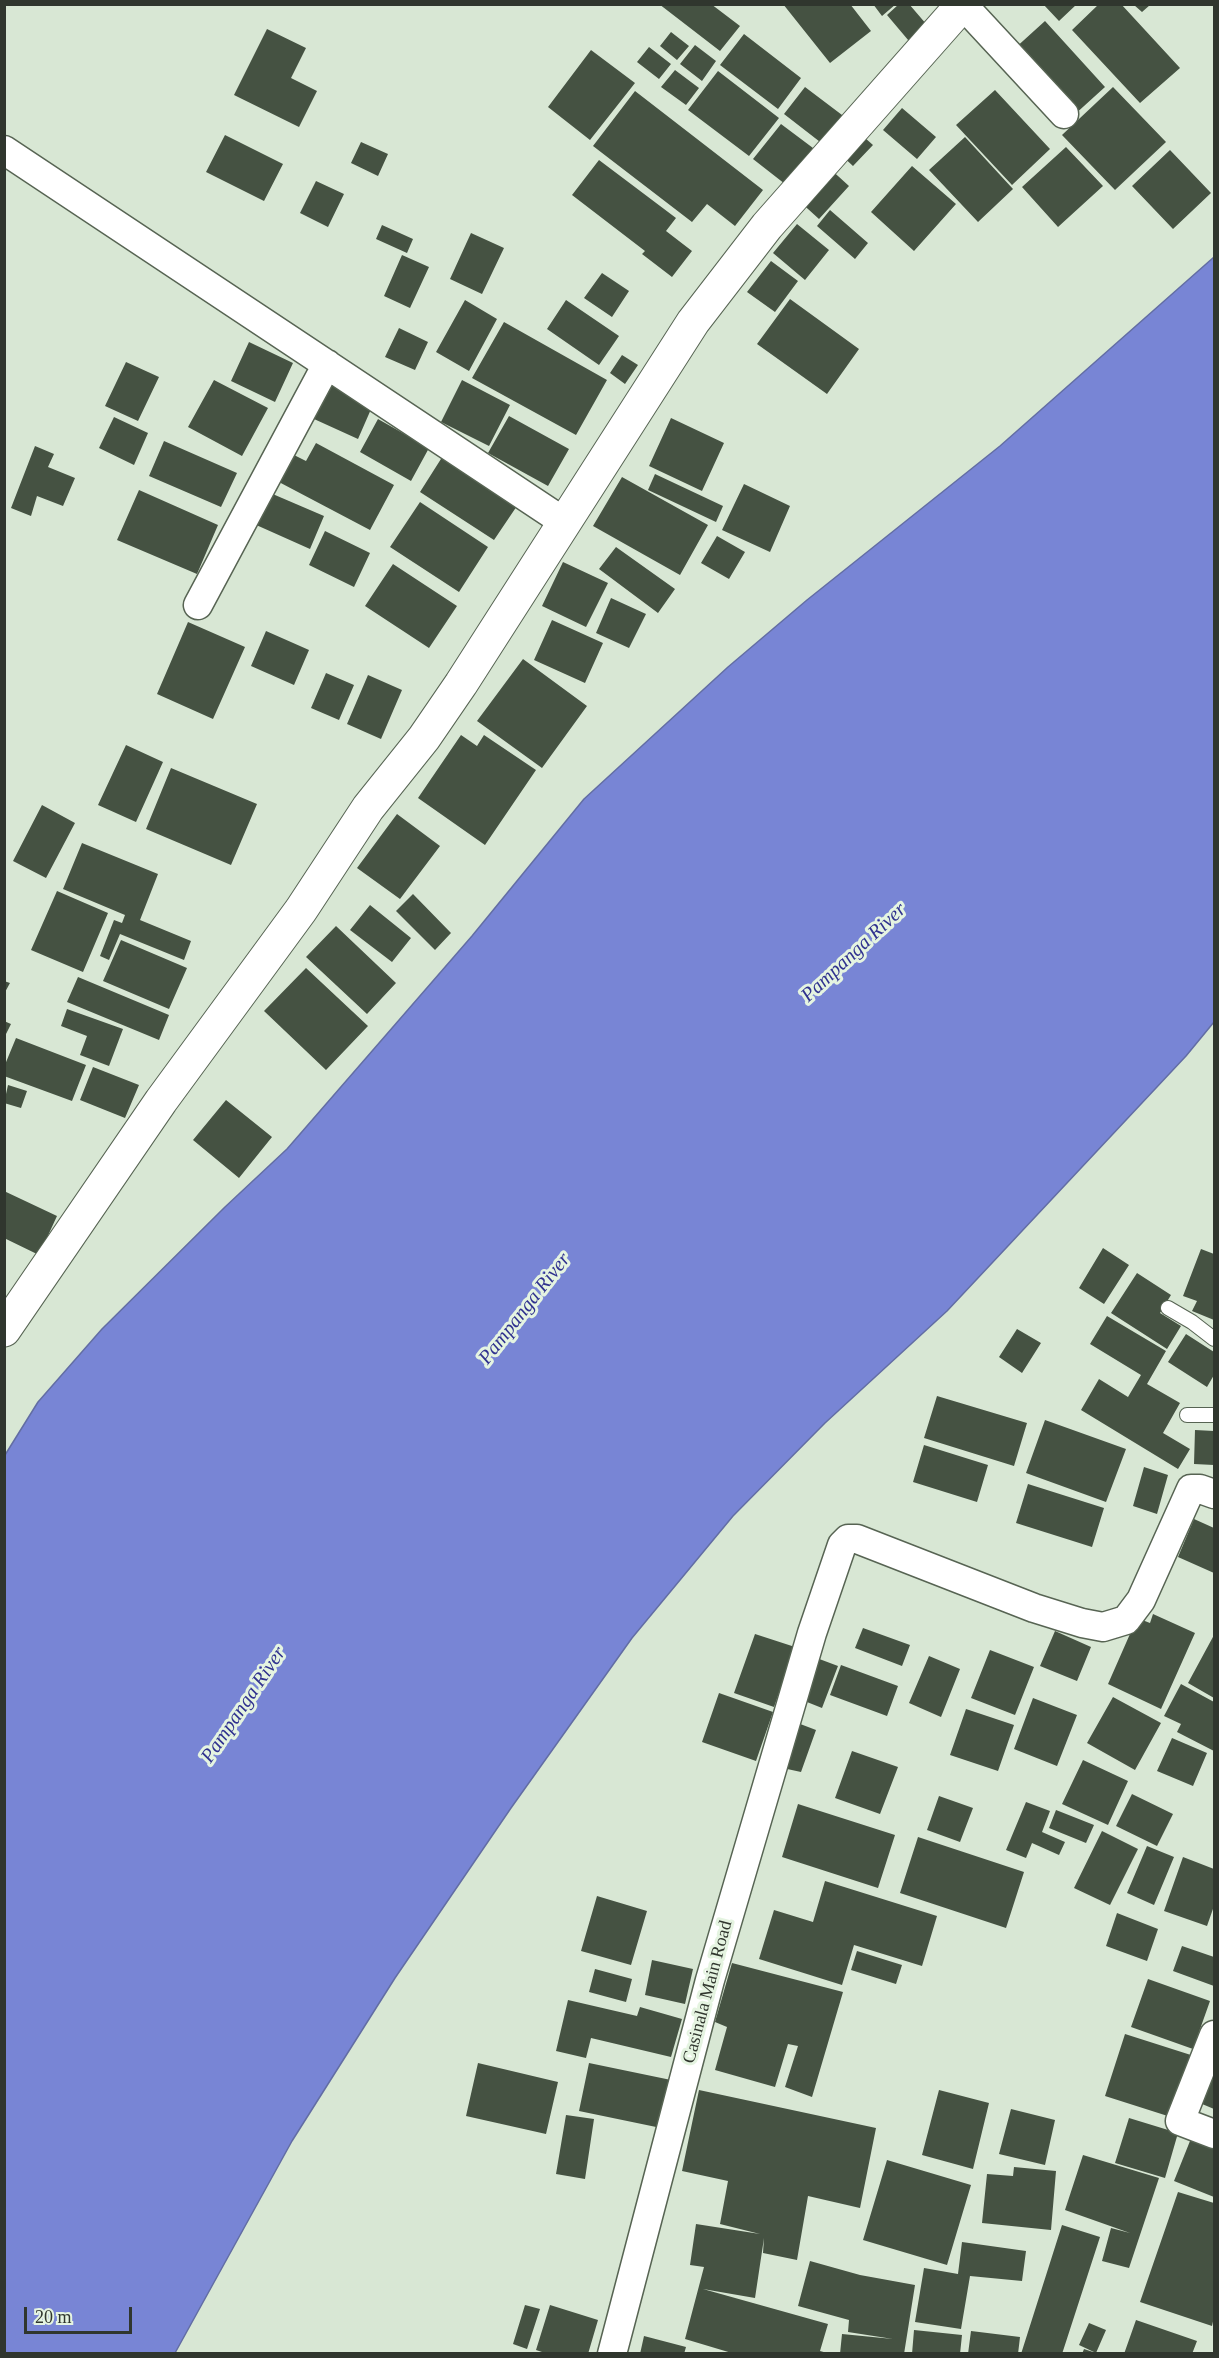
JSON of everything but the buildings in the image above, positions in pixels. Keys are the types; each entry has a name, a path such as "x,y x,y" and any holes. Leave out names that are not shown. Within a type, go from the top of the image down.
{"main road":[{"path":"4,1330 161,1101 301,910 368,808 424,738 461,684 693,322 768,226 963,5"}],"street":[{"path":"963,5 1064,114"},
{"path":"4,150 564,522"},
{"path":"198,605 327,364"},
{"name":"Casinala Main Road","path":"612,2354 710,1980 812,1633 842,1545 848,1539 864,1541 1034,1608 1102,1627 1121,1623 1131,1615 1141,1600 1191,1489 1200,1489 1215,1494"},
{"path":"1215,2034 1180,2121 1215,2134"}],"lane":[{"path":"1168,1308 1192,1322 1215,1340"},
{"path":"1187,1415 1215,1415"}],"water":[{"name":"Pampanga River","path":"1214,257 1214,1022 1186,1056 947,1311 825,1423 733,1516 632,1638 511,1808 395,1978 292,2141 175,2353 5,2353 5,1455 38,1402 102,1329 287,1149 472,936 584,799 728,667 807,600 1000,446"}]}
